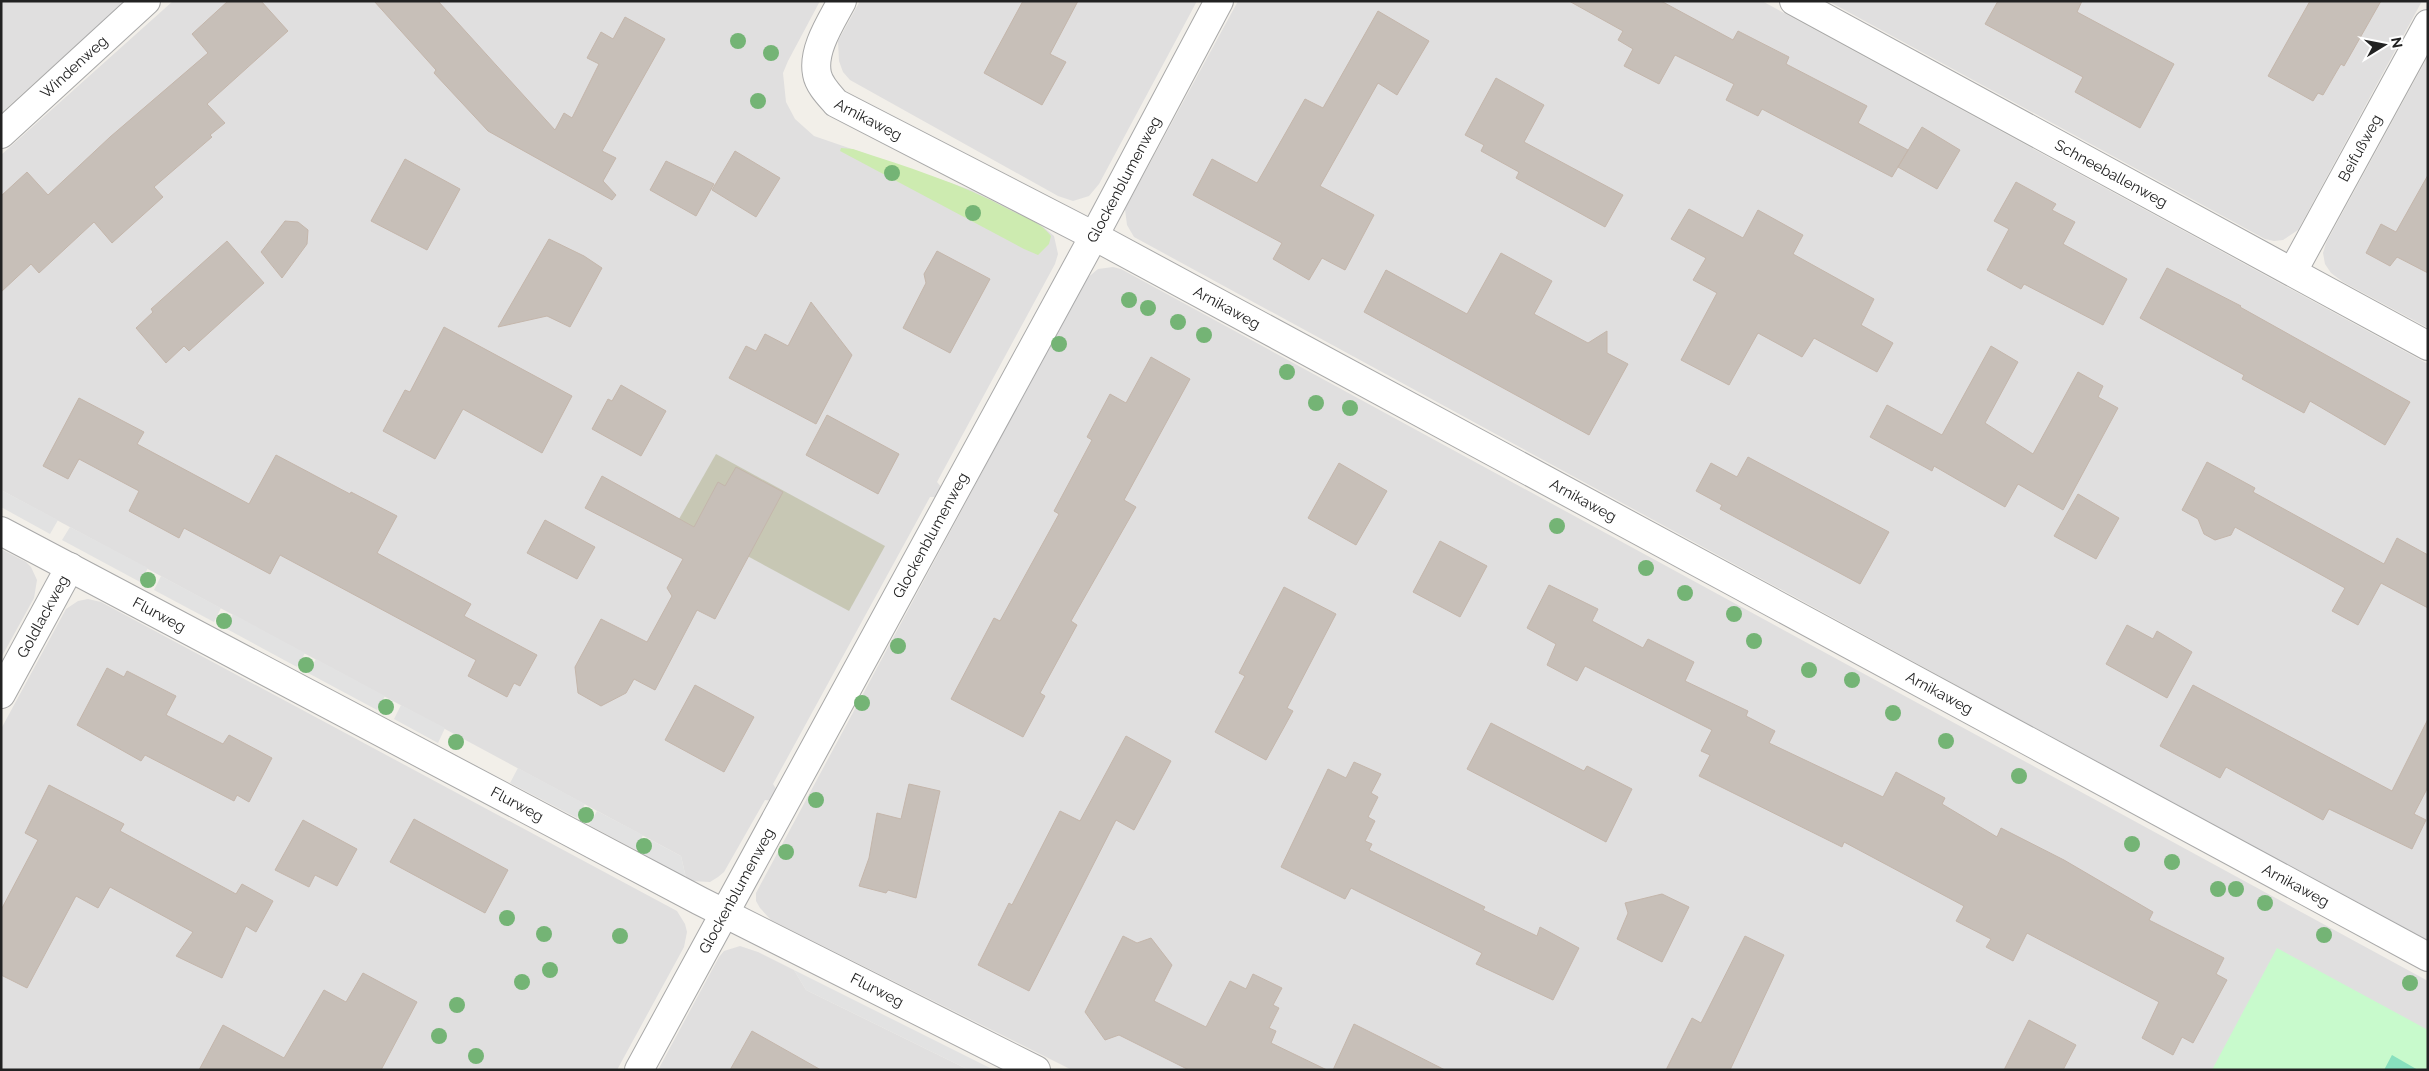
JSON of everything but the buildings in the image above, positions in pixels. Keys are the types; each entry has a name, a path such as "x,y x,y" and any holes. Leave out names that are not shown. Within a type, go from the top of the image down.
{"street":[{"name":"Windenweg","path":"1,134 146,1"},
{"name":"Arnikaweg","path":"842,1 827,30 816,60 817,76 824,90 836,102 1094,236 2428,957"},
{"name":"Glockenblumenweg","path":"639,1070 1094,236 1219,1"},
{"name":"Schneeballenweg","path":"1794,1 2428,346"},
{"name":"Beifußweg","path":"2293,271 2428,24"},
{"name":"Flurweg","path":"1,531 725,913 1036,1070"},
{"name":"Goldlackweg","path":"1,694 70,567"}],"shaded area":[{"path":"1,1 125,1 1,113"},
{"path":"173,1 820,1 783,73 786,102 795,119 814,136 971,190 1042,226 1054,236 1058,254 1055,264 937,482 943,489 939,497 930,497 773,784 778,792 774,801 765,800 724,872 710,882 691,881 686,878 681,856 1,490 1,155"},
{"path":"860,1 1197,1 1099,184 1089,196 1073,201 1058,196 850,80 843,72 839,61 838,41"},
{"path":"1238,1 1762,1 2428,364 2428,942 1134,237 1127,225 1125,209"},
{"path":"1828,1 2422,1 2298,230 2283,240 2274,241 2265,239"},
{"path":"2428,56 2428,328 2343,282 2331,273 2325,264 2323,253 2326,243"},
{"path":"1113,267 1121,269 2428,981 2428,1070 1072,1070 771,920 756,901 756,893 1086,279 1098,269"},
{"path":"716,454 885,546 849,611 679,519"},
{"path":"1,490 58,520 50,534 1,507"},
{"path":"70,527 148,568 140,582 62,540"},
{"path":"1,549 26,562 31,567 37,580 34,598 1,658"},
{"path":"161,576 221,608 214,622 154,590"},
{"path":"88,599 101,602 677,911 685,924 687,932 684,947 617,1070 1,1070 1,729 66,609 78,601"},
{"path":"233,614 305,653 297,667 225,628"},
{"path":"316,659 385,696 377,710 308,673"},
{"path":"401,705 445,728 438,743 394,719"},
{"path":"518,768 585,804 577,818 510,783"},
{"path":"597,811 643,835 636,850 589,825"},
{"path":"651,840 681,856 686,878 643,854"},
{"path":"740,946 758,952 794,970 806,990 969,1070 658,1070 719,957 724,951"},
{"path":"794,970 994,1070 969,1070 806,990"}],"green space":[{"path":"841,148 853,149 913,169 991,200 1032,220 1042,227 1051,236 1049,244 1038,255 1024,249 840,151"},
{"path":"2277,948 2428,1030 2428,1070 2212,1070"},
{"path":"2392,1055 2418,1070 2384,1070"}]}
